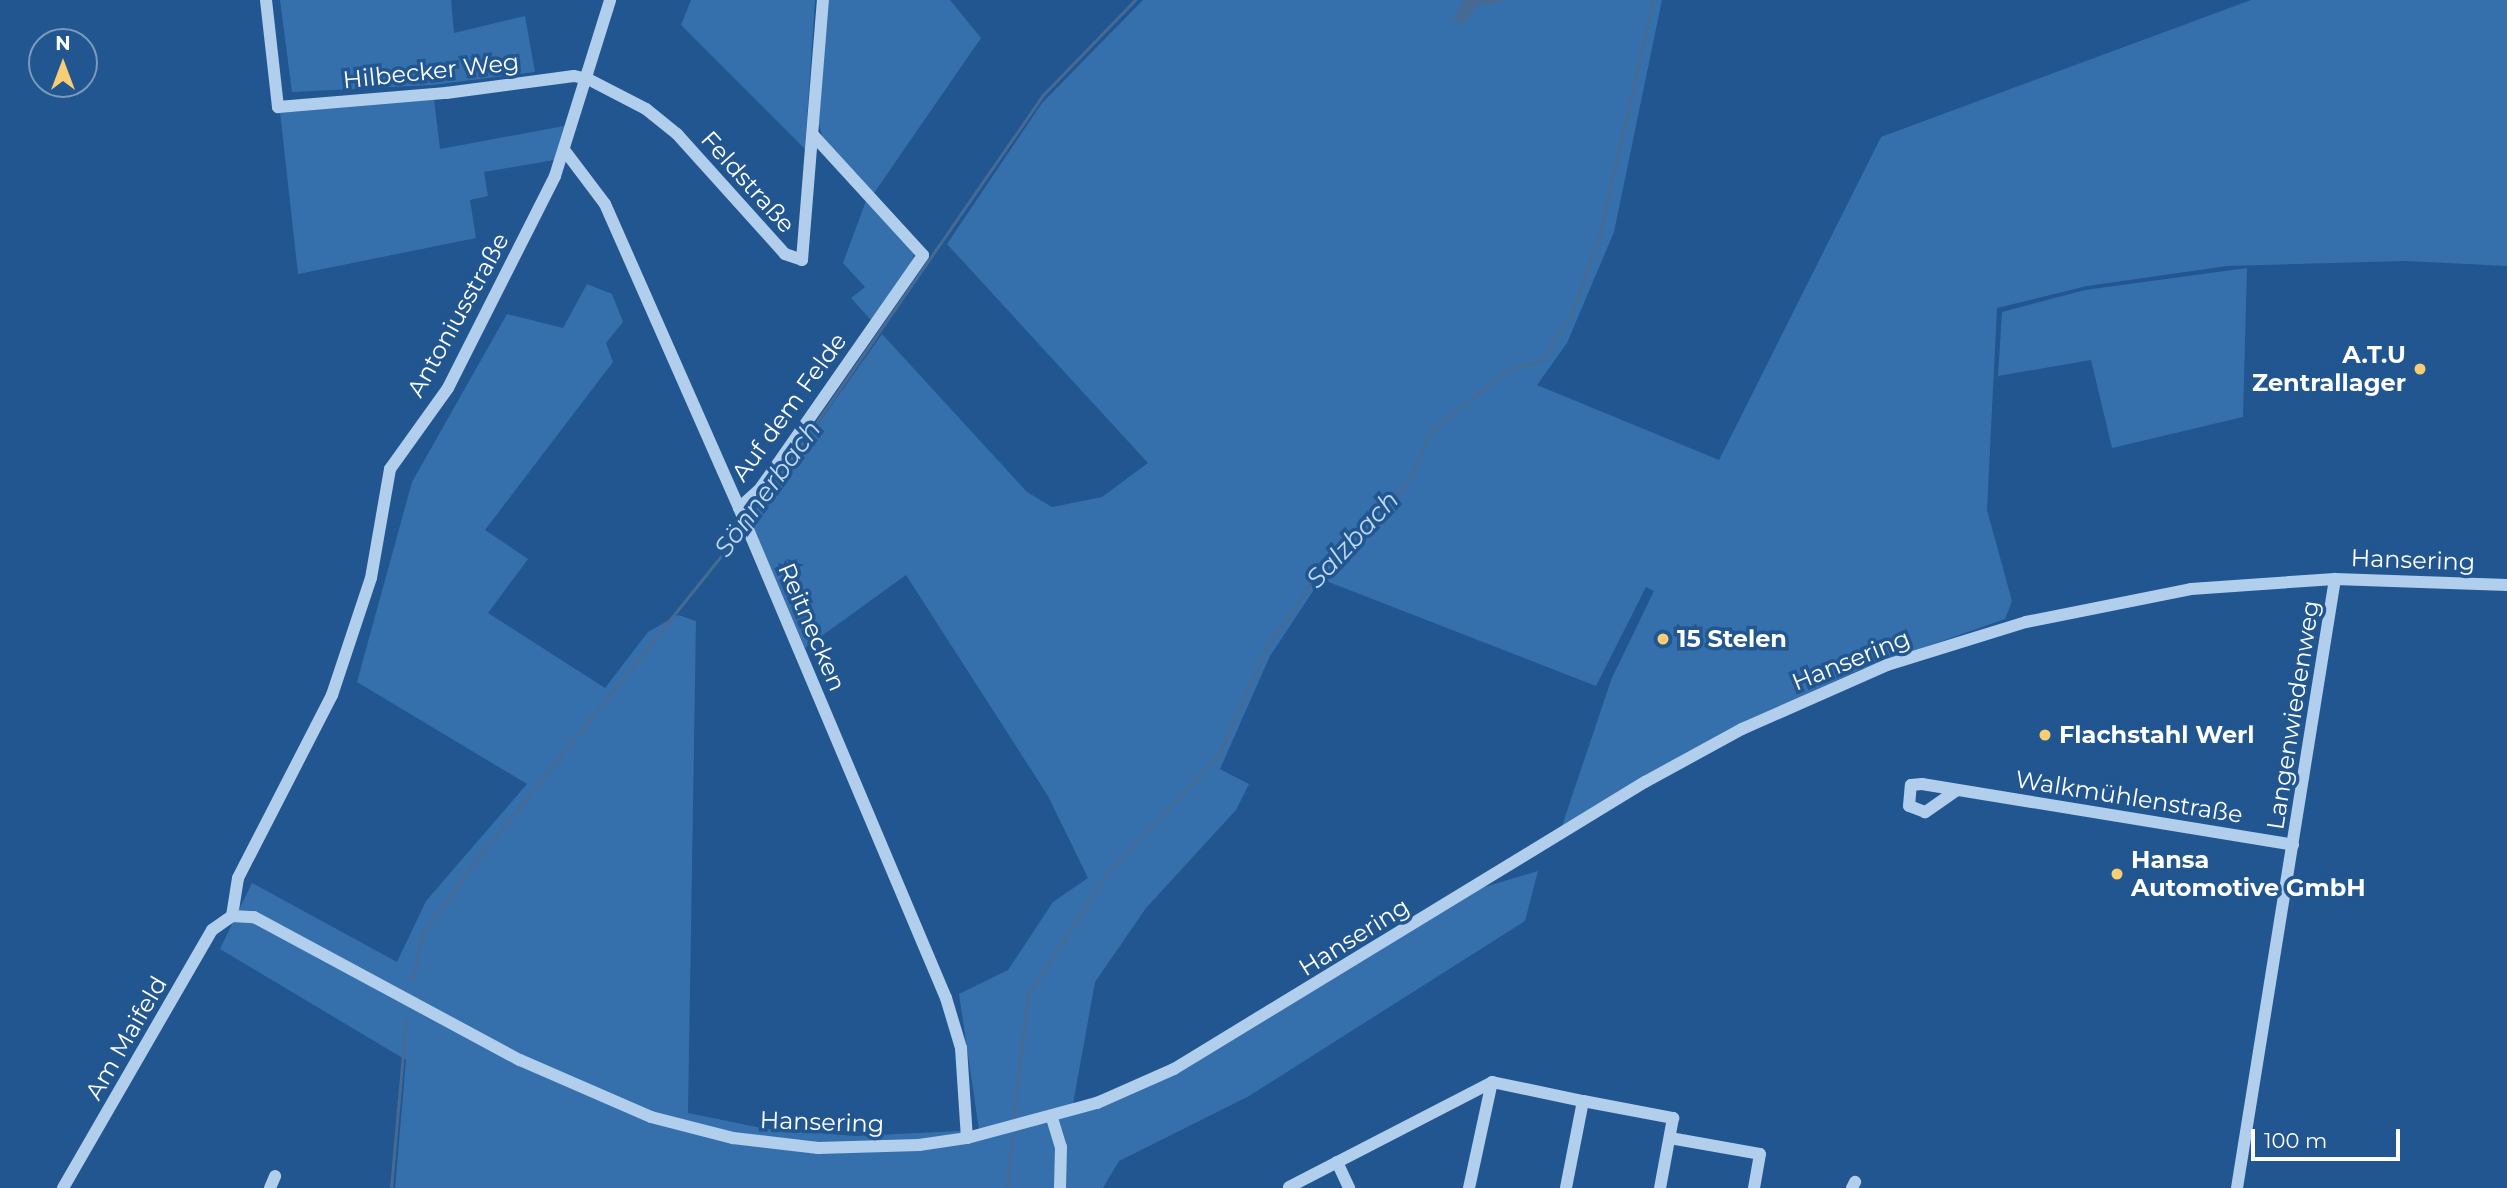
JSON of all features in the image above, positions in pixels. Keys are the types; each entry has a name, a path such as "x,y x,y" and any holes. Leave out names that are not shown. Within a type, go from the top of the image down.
{"street":[{"name":"Hilbecker Weg","path":"266,0 278,107 446,93 574,76 588,79"},
{"name":"Antoniusstraße","path":"232,916 238,878 332,695 371,578 390,469 471,346 565,151 610,0"},
{"name":"Feldstraße","path":"588,79 646,109 677,134 785,254 802,260 823,0"},
{"name":"Auf dem Felde","path":"744,518 760,489 923,255 814,136"},
{"name":"Reitnecken","path":"565,151 605,204 744,518 951,1011 961,1048 967,1138"},
{"name":"Hansering","path":"232,916 254,917 520,1060 651,1117 733,1138 818,1148 919,1145 967,1138 1052,1118 1174,1069 1645,782 1742,729 1844,683 1945,645 2060,614 2191,589 2335,579 2507,585"},
{"name":"Langenwiedenweg","path":"2237,1188 2335,579"},
{"name":"Walkmühlenstraße","path":"1957,790 2293,845"},
{"name":"Am Maifeld","path":"63,1188 207,937 220,920 232,916"},
{"path":"1469,1188 1492,1082"},
{"path":"1289,1187 1492,1082 1674,1118 1660,1188"},
{"path":"1566,1188 1583,1101"},
{"path":"1052,1118 1061,1147 1060,1188"},
{"path":"1670,1138 1760,1154 1754,1188"},
{"path":"1337,1162 1349,1188"}],"shaded area":[{"path":"280,0 451,0 454,33 525,16 535,72 432,85 292,92"},
{"path":"691,0 815,0 805,149 681,25"},
{"path":"826,0 950,0 981,38 874,193 823,140 819,124"},
{"path":"1143,0 1662,0 1614,232 1567,343 1537,385 1719,460 1881,137 2251,0 2507,0 2507,266 2406,261 2227,266 2087,286 1997,308 1987,510 2012,601 2005,619 1859,670 1738,725 1562,826 1611,680 1654,591 1646,587 1596,686 1321,579 1270,656 1220,769 1249,784 1236,810 1146,908 1095,982 1073,1104 1140,1081 1242,1024 1441,900 1538,871 1525,921 1249,1096 1119,1161 1103,1188 395,1188 406,1060 220,949 252,883 397,962 426,901 527,784 357,682 412,482 507,314 563,328 587,284 612,294 623,322 606,343 613,362 485,530 528,559 488,613 605,688 648,632 678,615 696,621 688,1113 766,1129 856,1136 979,1130 959,994 1008,970 1053,902 1088,878 1048,796 906,575 805,648 750,520 882,334 1027,492 1052,507 1102,497 1148,463 947,244 1042,103"},
{"path":"1463,0 1511,0 1478,6 1463,24 1453,20"},
{"path":"434,99 440,149 564,126 554,160 484,172 488,196 470,200 476,238 298,274 280,112"},
{"path":"867,198 913,247 914,262 871,320 851,298 865,287 843,263"},
{"path":"2247,268 2243,417 2112,448 2091,360 1998,376 2002,312 2085,290"}],"waterway":[{"name":"Sönnerbach","path":"749,520 1043,95 1135,0"},
{"name":"Salzbach","path":"1013,1122 1028,995 1108,872 1219,755 1265,650 1324,564 1376,523 1410,478 1431,431 1508,369 1540,361 1571,315 1599,238 1653,0"},
{"name":"Sönnerbach","path":"412,982 423,932 472,866 744,528"},
{"name":"Sönnerbach","path":"391,1188 406,1019"},
{"name":"Salzbach","path":"1007,1188 1012,1139"}],"place":[{"name":"A.T.U Zentrallager","path":"2420,369"},
{"name":"15 Stelen","path":"1663,639"},
{"name":"Flachstahl Werl","path":"2045,735"},
{"name":"Hansa Automotive GmbH","path":"2117,874"}]}
